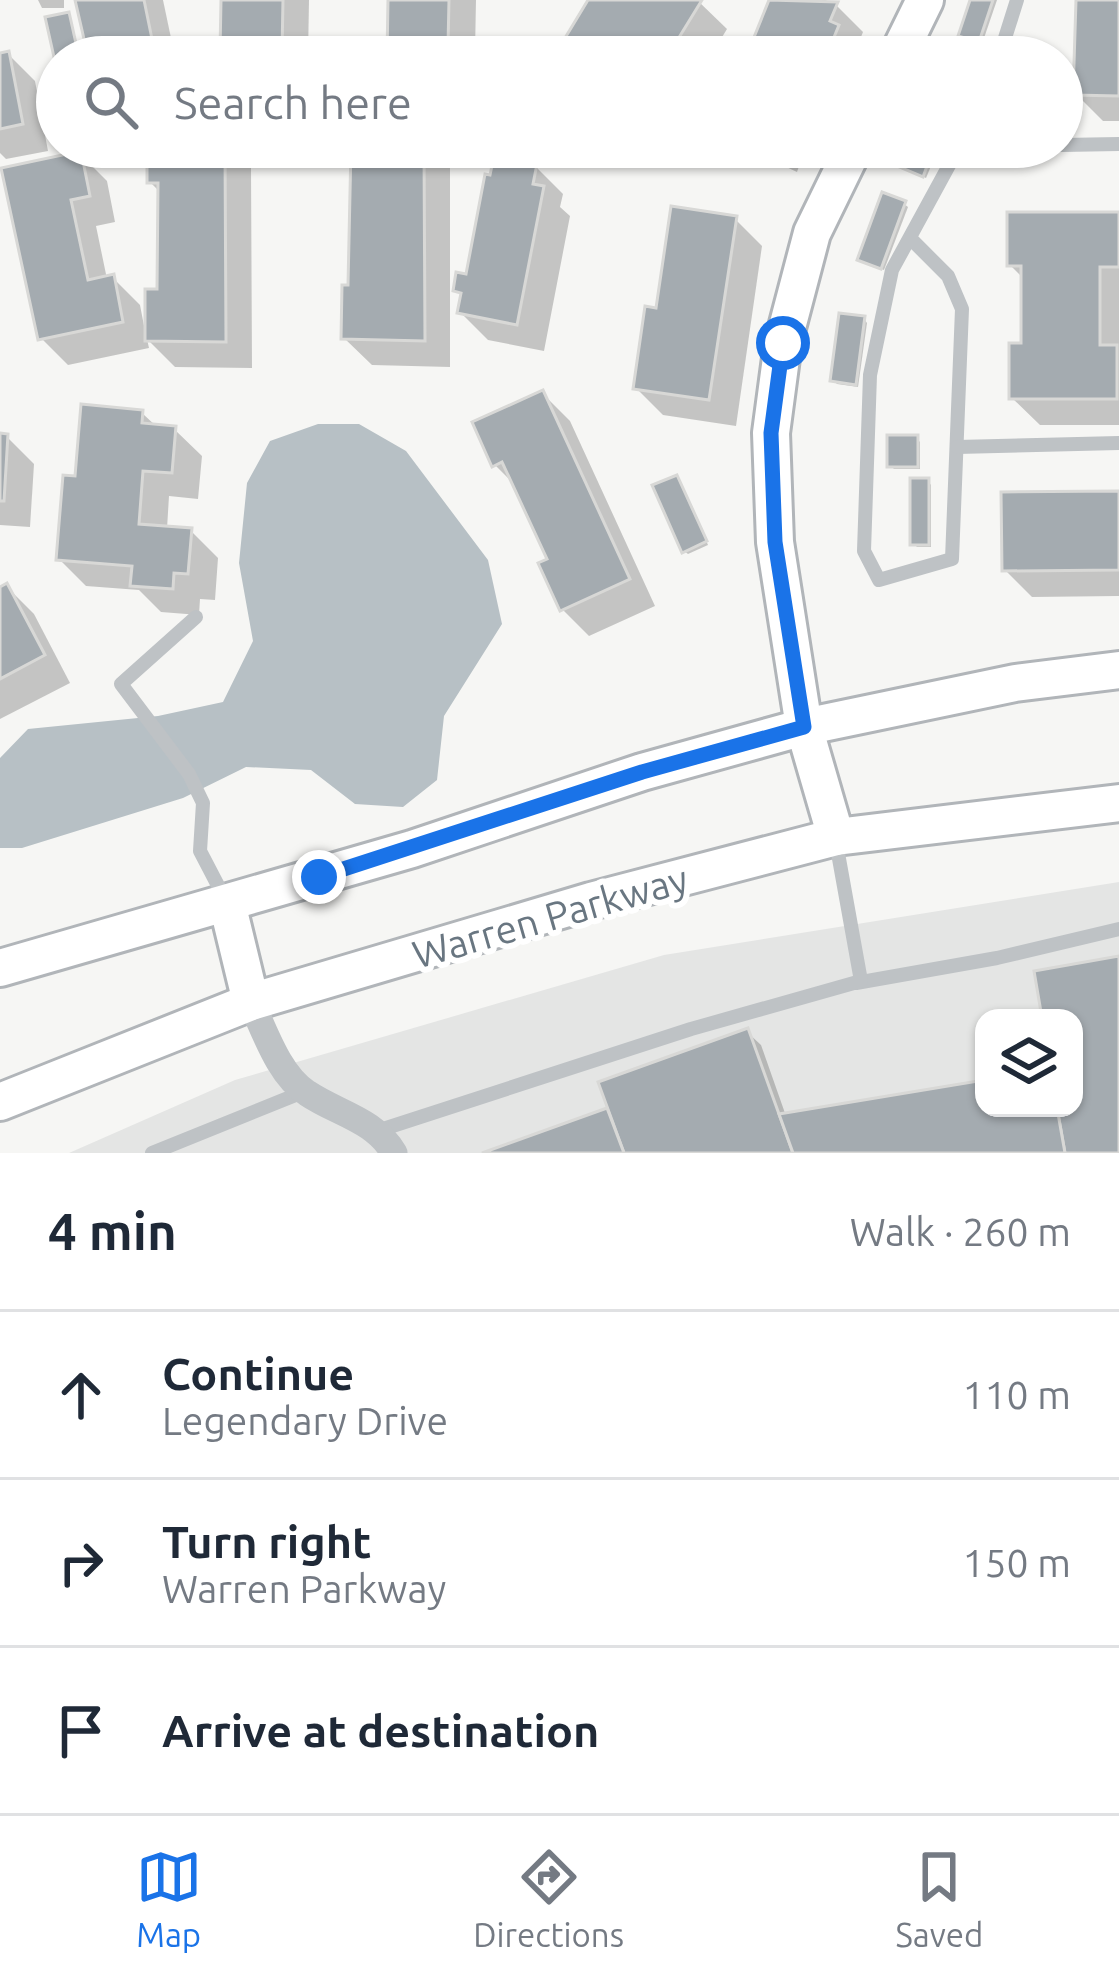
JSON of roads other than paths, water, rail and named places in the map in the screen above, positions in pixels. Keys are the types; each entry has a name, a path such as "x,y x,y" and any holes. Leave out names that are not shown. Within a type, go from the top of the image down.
{"main road":[{"path":"907,36 925,0"},
{"path":"836,837 804,727 775,542 771,433 783,343 812,233 844,168"},
{"path":"0,968 412,849 642,772 804,727 1015,683 1119,670"},
{"name":"Warren Parkway","path":"0,1102 251,1002 549,912 836,837 1119,803"},
{"path":"227,903 251,1002"}],"street":[{"path":"251,1002 279,1060 304,1092 385,1142"}],"lane":[{"path":"1006,36 1017,0"},
{"path":"1083,145 1119,144"},
{"path":"911,239 948,276 962,309 952,559 879,580 864,551 869,375 892,270 947,168"},
{"path":"957,447 1119,443"},
{"path":"196,617 122,684 189,774 203,803 200,851 227,903"},
{"path":"836,837 861,981 856,983"},
{"path":"385,1142 691,1029 856,983 998,958 1119,929"},
{"path":"152,1153 304,1092"}]}
